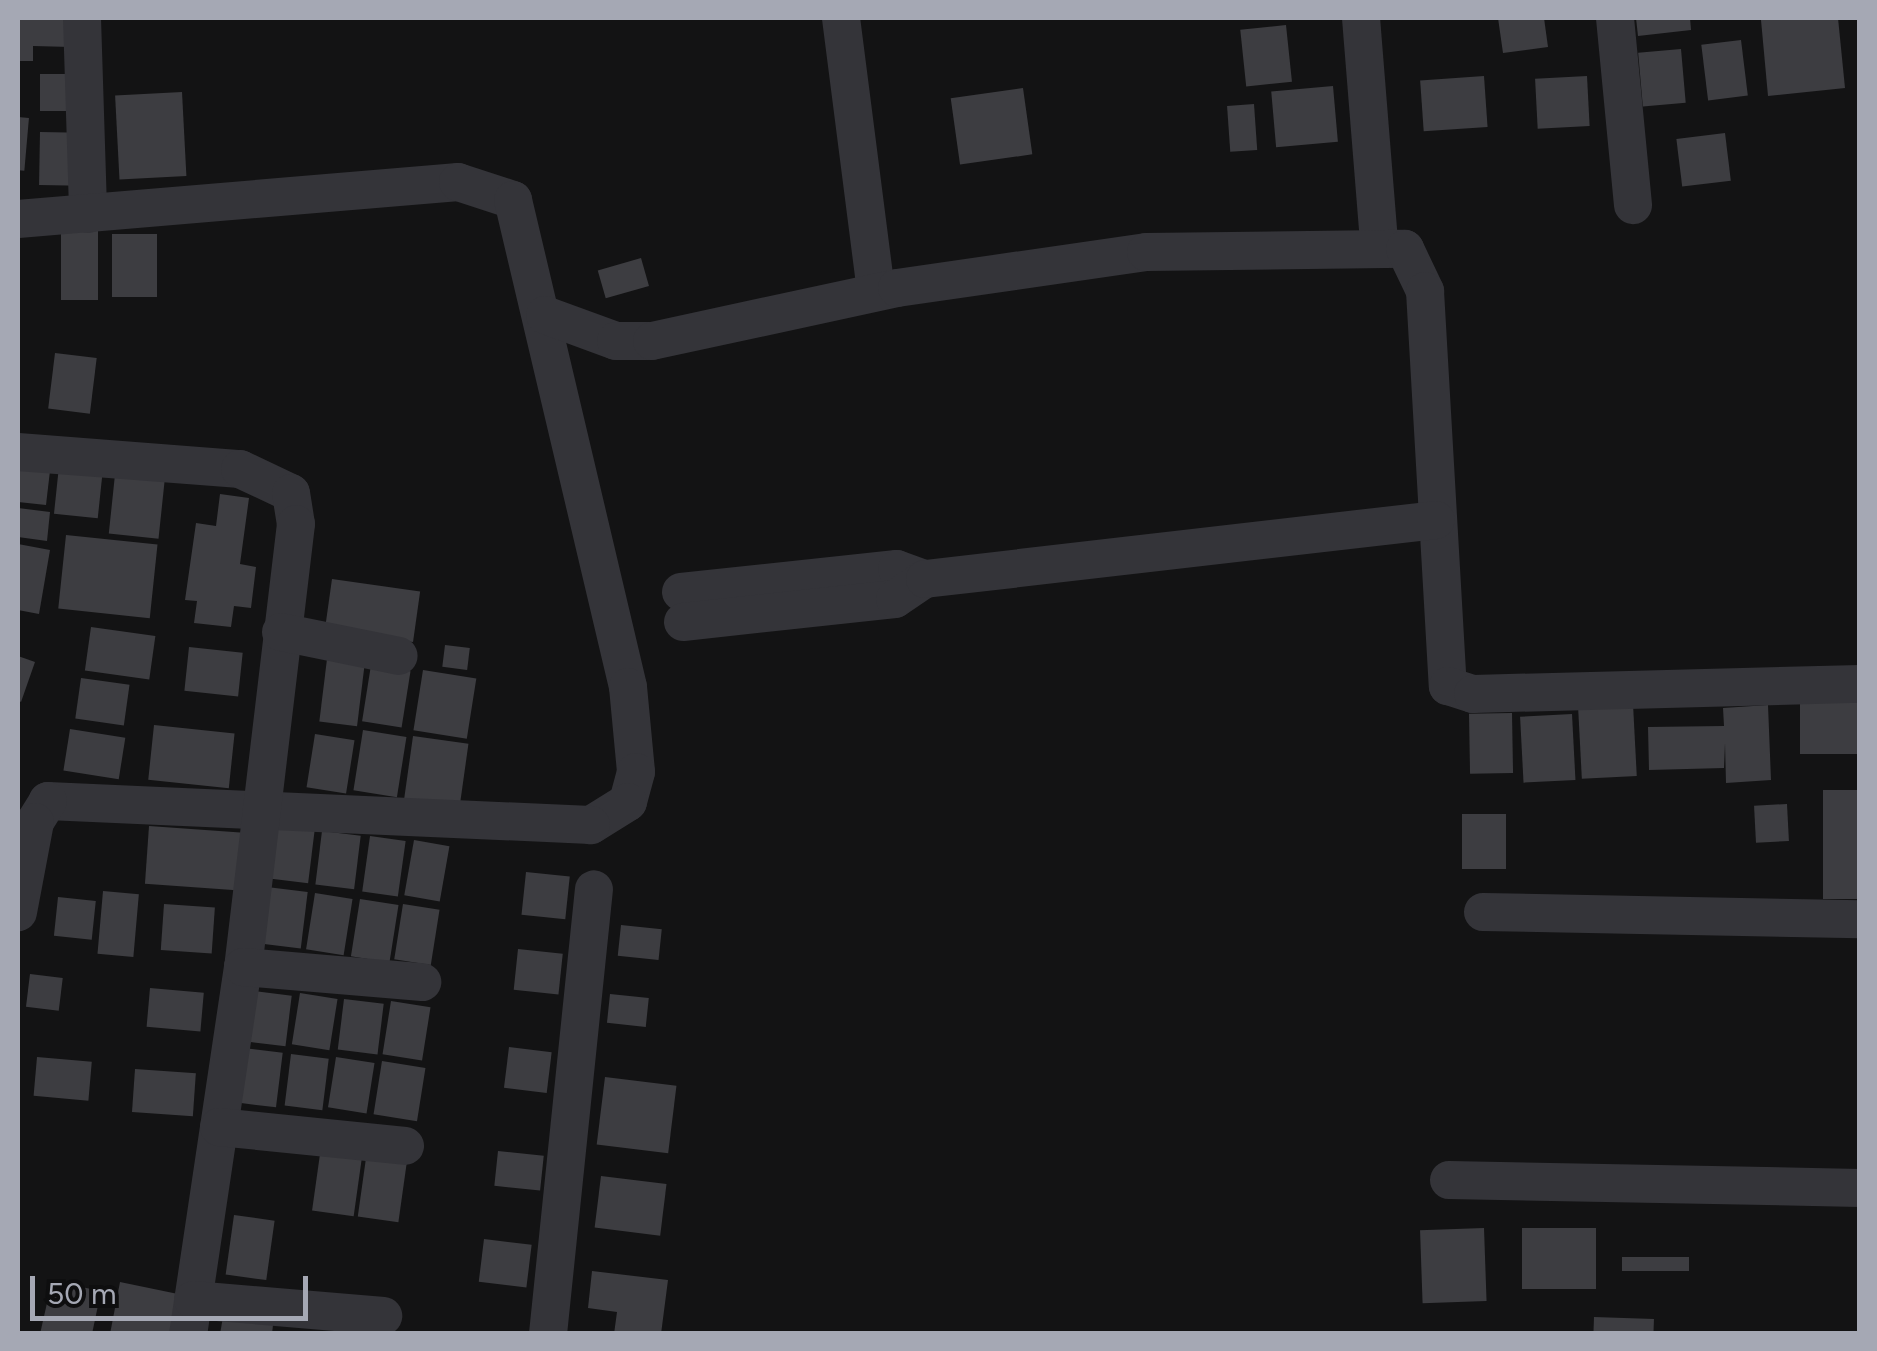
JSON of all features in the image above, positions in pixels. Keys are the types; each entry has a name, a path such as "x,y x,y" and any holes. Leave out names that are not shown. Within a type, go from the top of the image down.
{"street":[{"path":"82,18 88,214"},
{"path":"841,18 876,292"},
{"path":"1361,18 1379,243"},
{"path":"1615,18 1633,205"},
{"path":"18,219 481,182 513,200 550,317 628,687 636,772 628,802 591,824 48,801 35,822 19,924"},
{"path":"550,317 616,341 876,292 1146,252 1379,243 1405,249 1420,266 1444,676 1460,693 1860,684"},
{"path":"18,452 272,477 291,493 296,524 243,967 191,1317 383,1316"},
{"path":"682,607 897,570 924,579 1436,520"},
{"path":"281,632 399,656"},
{"path":"548,1334 594,888"},
{"path":"1483,912 1860,919"},
{"path":"243,967 422,982"},
{"path":"220,1127 405,1146"},
{"path":"1450,1180 1860,1188"}],"building":[{"path":"18,18 72,18 71,47 33,46 33,61 18,61"},
{"path":"1498,18 1544,18 1548,47 1503,53"},
{"path":"1636,18 1690,18 1691,30 1638,36"},
{"path":"1838,18 1845,88 1768,96 1761,20"},
{"path":"1286,25 1292,82 1246,86 1240,30"},
{"path":"1741,40 1748,96 1708,100 1701,45"},
{"path":"1681,49 1686,103 1643,107 1638,53"},
{"path":"40,74 70,74 70,111 40,111"},
{"path":"1484,76 1488,127 1424,131 1420,80"},
{"path":"1587,76 1590,126 1538,129 1535,79"},
{"path":"1333,86 1338,142 1276,147 1271,91"},
{"path":"1023,88 1032,154 960,165 951,98"},
{"path":"182,92 186,176 119,179 115,96"},
{"path":"1254,104 1257,150 1230,152 1227,106"},
{"path":"18,117 29,118 24,171 18,170"},
{"path":"40,132 82,133 81,186 39,185"},
{"path":"1725,133 1731,181 1682,187 1676,139"},
{"path":"61,230 98,230 98,300 61,300"},
{"path":"112,234 157,234 157,297 112,297"},
{"path":"641,258 649,286 606,298 598,270"},
{"path":"55,353 97,358 90,414 48,409"},
{"path":"18,457 51,462 46,505 18,502"},
{"path":"116,465 166,470 159,539 109,534"},
{"path":"59,466 103,471 98,518 54,514"},
{"path":"220,494 249,498 240,564 256,567 251,608 234,606 231,627 194,623 197,601 185,600 196,523 216,526"},
{"path":"18,508 50,512 47,541 18,537"},
{"path":"66,535 157,545 150,618 58,609"},
{"path":"18,544 50,550 39,614 18,610"},
{"path":"332,579 420,591 413,642 325,630"},
{"path":"91,627 155,636 149,680 85,671"},
{"path":"445,645 470,648 467,670 442,667"},
{"path":"189,647 243,653 238,696 184,691"},
{"path":"18,656 35,662 21,702 18,700"},
{"path":"327,659 365,664 357,726 319,722"},
{"path":"371,665 411,671 402,728 362,721"},
{"path":"423,670 476,678 467,739 413,730"},
{"path":"81,678 130,685 124,725 75,719"},
{"path":"1800,700 1858,700 1858,754 1800,754"},
{"path":"1633,704 1637,776 1582,779 1578,707"},
{"path":"1768,705 1771,780 1726,783 1725,743 1724,768 1649,770 1648,727 1724,726 1723,708"},
{"path":"1512,713 1513,773 1470,774 1469,714"},
{"path":"1572,714 1575,780 1524,783 1520,717"},
{"path":"154,725 235,733 229,788 148,780"},
{"path":"70,729 125,738 119,779 63,770"},
{"path":"363,730 406,737 397,797 353,790"},
{"path":"315,734 355,740 346,794 307,787"},
{"path":"413,736 468,744 459,808 404,800"},
{"path":"1823,790 1859,790 1859,899 1823,899"},
{"path":"1787,804 1789,841 1756,843 1754,806"},
{"path":"1462,814 1506,814 1506,869 1462,869"},
{"path":"276,825 315,830 308,883 269,879"},
{"path":"149,826 244,833 240,890 145,884"},
{"path":"322,831 361,836 354,889 315,885"},
{"path":"370,836 406,841 398,896 362,891"},
{"path":"414,840 449,846 440,901 404,895"},
{"path":"526,872 570,877 565,919 522,915"},
{"path":"267,887 308,892 301,949 260,944"},
{"path":"103,891 139,894 133,957 98,954"},
{"path":"315,893 353,899 344,955 306,949"},
{"path":"58,897 96,901 92,940 54,936"},
{"path":"360,899 399,905 389,962 351,956"},
{"path":"164,904 215,908 212,953 161,950"},
{"path":"403,904 440,910 431,965 394,959"},
{"path":"621,925 662,929 659,960 618,956"},
{"path":"518,949 563,954 558,994 514,990"},
{"path":"30,974 63,978 59,1011 26,1007"},
{"path":"150,988 204,993 200,1032 147,1027"},
{"path":"253,991 292,996 285,1046 247,1042"},
{"path":"300,993 338,999 329,1050 292,1044"},
{"path":"610,994 649,998 646,1027 607,1023"},
{"path":"344,999 384,1004 377,1054 338,1050"},
{"path":"391,1001 431,1007 422,1061 383,1054"},
{"path":"509,1047 552,1052 547,1093 504,1088"},
{"path":"244,1048 283,1053 276,1107 237,1103"},
{"path":"291,1054 329,1059 322,1110 285,1106"},
{"path":"37,1057 92,1062 88,1101 34,1096"},
{"path":"336,1057 375,1063 367,1113 328,1107"},
{"path":"382,1061 425,1068 417,1121 374,1114"},
{"path":"135,1069 196,1073 193,1116 132,1112"},
{"path":"605,1077 676,1086 668,1153 597,1144"},
{"path":"498,1151 544,1156 540,1191 494,1186"},
{"path":"320,1154 362,1160 354,1216 312,1210"},
{"path":"366,1158 407,1164 398,1222 358,1216"},
{"path":"601,1176 667,1184 660,1236 595,1228"},
{"path":"234,1215 275,1221 266,1280 226,1274"},
{"path":"1484,1228 1487,1301 1423,1303 1420,1230"},
{"path":"1522,1228 1596,1228 1596,1289 1522,1289"},
{"path":"484,1239 532,1245 526,1288 479,1282"},
{"path":"1622,1257 1689,1257 1689,1271 1622,1271"},
{"path":"592,1271 668,1280 661,1334 614,1334 617,1312 588,1308"},
{"path":"52,1281 101,1291 92,1334 40,1334"},
{"path":"120,1282 178,1294 170,1334 110,1334"},
{"path":"223,1317 273,1325 272,1334 220,1334"},
{"path":"1594,1317 1654,1319 1653,1334 1593,1334"}]}
